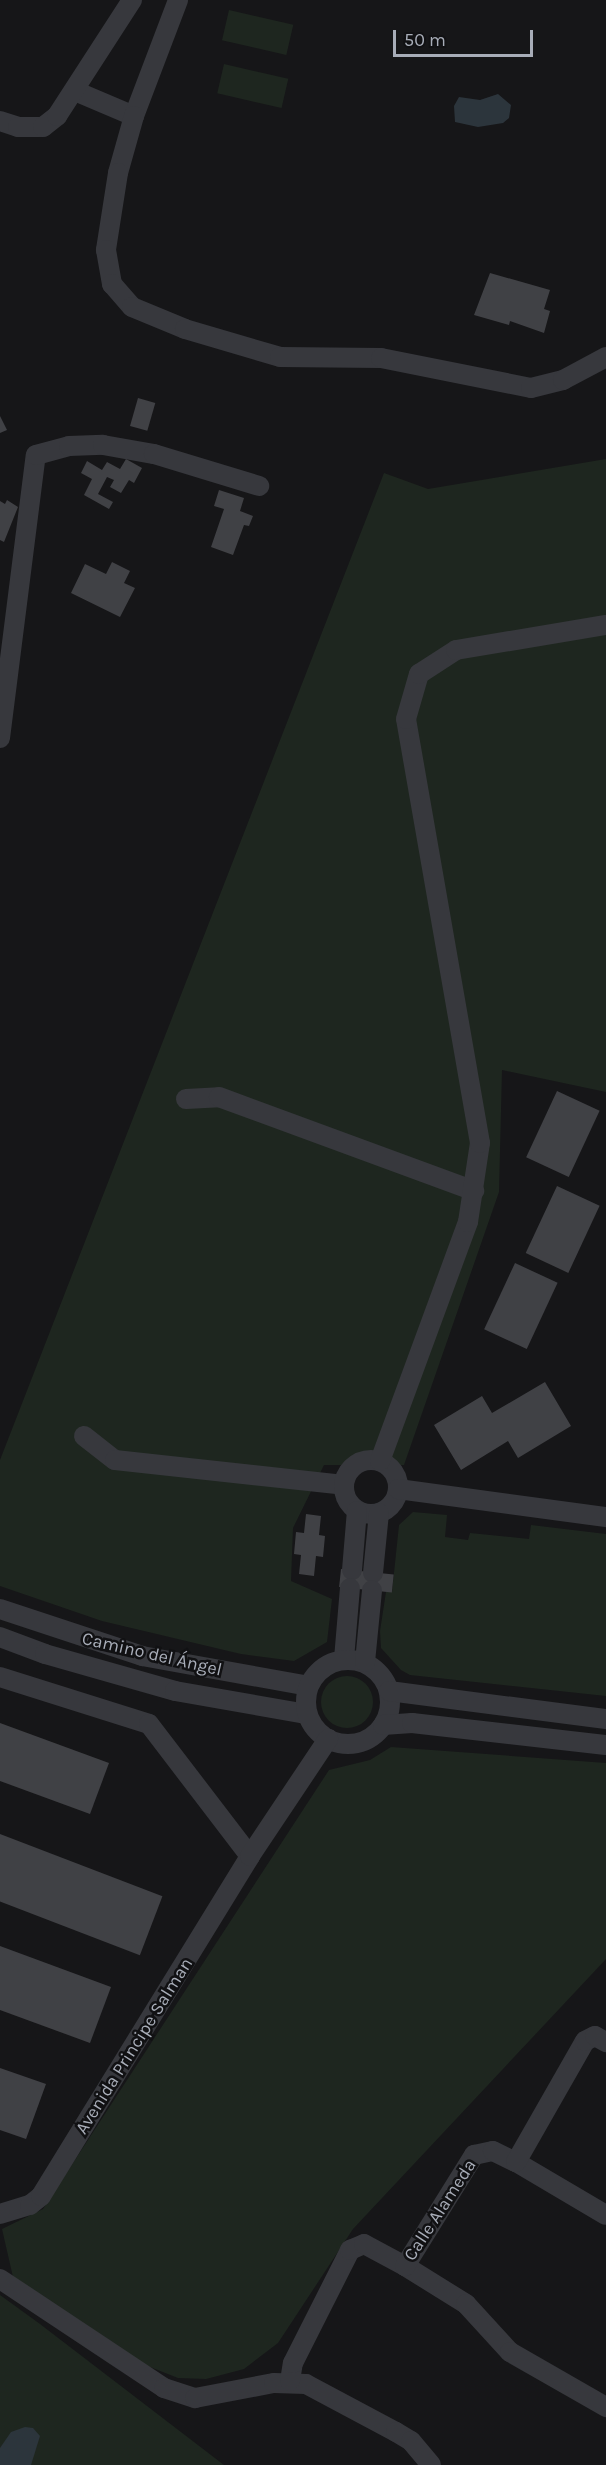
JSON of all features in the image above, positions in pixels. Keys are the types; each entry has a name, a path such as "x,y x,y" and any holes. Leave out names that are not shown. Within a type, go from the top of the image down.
{"street":[{"path":"0,121 18,127 43,127 57,116 132,0"},
{"path":"178,0 134,116 118,173 106,250 112,284 132,307 185,329 280,357 381,358 531,387 563,380 606,357"},
{"path":"75,90 134,116"},
{"path":"0,738 36,455 69,446 103,445 154,454 259,486"},
{"path":"380,1461 468,1222 480,1143 406,719 419,674 456,650 606,625"},
{"path":"186,1099 219,1097 474,1191"},
{"path":"84,1436 115,1460 344,1485"},
{"path":"364,1662 380,1513 395,1500 398,1490 394,1472 380,1461 363,1461 350,1470 344,1485 347,1500 357,1511 380,1513"},
{"path":"398,1490 606,1517"},
{"path":"345,1659 357,1511"},
{"name":"Camino del Ángel","path":"0,1609 142,1656 308,1686"},
{"name":"Camino del Ángel","path":"0,1637 45,1654 176,1690 307,1714"},
{"path":"345,1659 364,1662 380,1674 389,1691 390,1702 383,1725 375,1734 352,1744 328,1739 315,1728 307,1714 308,1686 323,1667 345,1659"},
{"path":"0,1677 149,1724 250,1856"},
{"path":"389,1691 606,1719"},
{"path":"383,1725 412,1723 606,1745"},
{"name":"Avenida Principe Salman","path":"0,2214 30,2205 41,2196 250,1856 328,1739"},
{"path":"516,2162 585,2041 595,2036 606,2042"},
{"name":"Calle Alameda","path":"290,2381 293,2363 350,2250 364,2244 405,2266 474,2155 494,2151 606,2215"},
{"path":"405,2266 466,2304 510,2352 606,2407"},
{"path":"0,2279 148,2380 182,2395 214,2397 290,2381 324,2391 396,2432 411,2441 432,2465"}],"shaded area":[{"path":"229,10 293,25 286,55 222,40"},
{"path":"224,64 288,79 282,108 217,93"},
{"path":"498,94 511,105 509,118 503,123 478,127 455,122 454,106 459,97 480,100"},
{"path":"606,459 606,1092 502,1070 499,1192 404,1465 324,1465 293,1528 291,1581 332,1599 327,1642 294,1661 241,1654 102,1621 0,1586 0,1460 384,473 428,489"},
{"path":"413,1512 447,1515 445,1537 468,1540 470,1533 529,1539 531,1525 606,1534 606,1696 410,1675 401,1670 381,1648 380,1631 386,1592 392,1592 399,1525"},
{"path":"342,1676 352,1676 366,1683 373,1702 366,1721 352,1728 342,1728 332,1724 325,1717 321,1707 321,1697 325,1687 332,1680"},
{"path":"391,1747 606,1763 606,1959 353,2229 278,2343 244,2369 206,2379 178,2378 140,2363 13,2277 2,2229 43,2209 329,1770 370,1760"},
{"path":"0,2295 40,2324 224,2465 0,2465"},
{"path":"25,2427 33,2428 40,2436 31,2465 0,2465 0,2448 11,2432"}],"building":[{"path":"490,273 550,290 544,309 550,311 544,333 510,321 509,325 474,315"},
{"path":"138,398 155,403 147,431 130,426"},
{"path":"0,416 7,430 0,433"},
{"path":"126,459 142,468 134,483 129,480 121,493 110,487 114,480 107,477 98,494 113,502 109,509 84,495 92,479 81,473 87,461 102,470 107,462 120,469"},
{"path":"219,490 244,498 240,511 253,516 249,526 244,525 233,555 211,547 224,509 214,506"},
{"path":"7,500 18,507 4,542 0,540 0,501 5,504"},
{"path":"112,562 130,571 124,583 135,588 120,617 71,593 85,564 106,574"},
{"path":"557,1091 600,1111 569,1177 526,1157"},
{"path":"557,1186 600,1206 568,1273 526,1253"},
{"path":"515,1263 558,1283 527,1349 484,1329"},
{"path":"545,1382 571,1426 518,1458 508,1441 461,1470 434,1425 482,1396 492,1413"},
{"path":"306,1514 321,1516 319,1535 325,1536 323,1557 316,1556 314,1576 299,1574 301,1555 294,1554 296,1532 304,1533"},
{"path":"341,1569 394,1575 392,1592 339,1587"},
{"path":"0,1723 109,1763 90,1814 0,1781"},
{"path":"0,1834 162,1896 140,1955 0,1901"},
{"path":"0,1946 111,1987 90,2043 0,2010"},
{"path":"0,2068 46,2084 26,2139 0,2130"}]}
